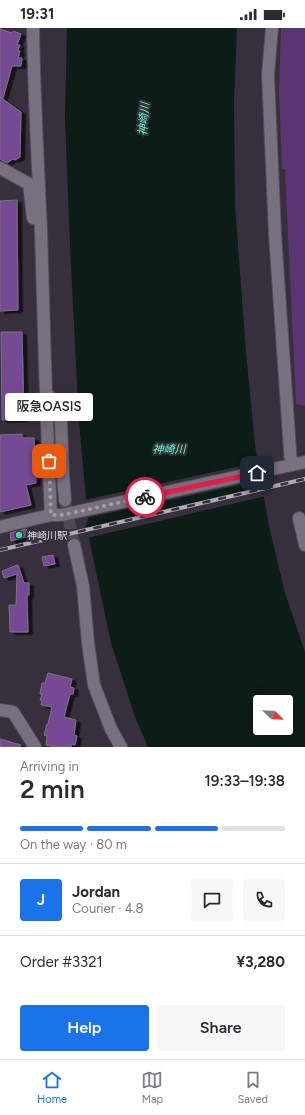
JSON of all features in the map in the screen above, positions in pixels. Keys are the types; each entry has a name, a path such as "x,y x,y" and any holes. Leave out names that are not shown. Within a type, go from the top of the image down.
{"street":[{"path":"33,28 34,98 46,393 57,515"},
{"path":"272,28 268,75 275,234 289,466"},
{"path":"0,168 28,184 33,218 40,229"},
{"path":"46,393 59,407 65,500"},
{"path":"0,526 305,462"},
{"path":"299,518 303,529 305,545"},
{"path":"74,545 83,586 88,643 94,685 120,747"},
{"path":"0,710 13,712 35,747"}],"shaded area":[{"path":"281,28 305,28 305,406 296,404 285,169 282,169 279,93"}],"water":[{"name":"神崎川","path":"67,28 237,28 234,102 235,205 246,352 255,446 269,526 285,593 305,652 305,747 148,747 135,717 111,643 86,524 88,521 79,422 65,117"}],"pier":[{"path":"260,462 263,480 86,518 84,500"},
{"path":"264,486 266,496 87,538 85,528"}],"building":[{"path":"0,29 21,34 17,45 20,45 18,50 20,51 18,58 22,58 21,66 12,66 3,98 0,97"},
{"path":"0,97 21,112 20,157 7,163 0,159"},
{"path":"17,200 18,310 0,311 0,201"},
{"path":"1,332 22,332 24,419 2,420"},
{"path":"22,434 22,438 34,438 36,483 26,485 31,505 0,512 0,435"},
{"name":"神崎川駅","path":"26,529 28,536 11,541 10,533"},
{"path":"53,555 55,564 44,566 42,557"},
{"path":"17,565 24,583 29,583 29,595 27,595 28,632 10,632 9,605 16,605 17,574 4,578 2,571"},
{"path":"48,673 72,679 70,687 74,688 73,694 70,694 64,717 76,720 74,735 77,736 75,745 71,744 71,747 55,747 46,745 47,736 44,735 52,707 41,705 42,701 40,700 42,694 40,694 42,683 45,683"},
{"path":"0,739 21,745 20,747 0,747"}],"tunnel":[{"path":"65,500 74,545"}],"railway":[{"path":"0,550 305,479"}],"way so far":[{"path":"49,461 51,515 62,515 145,497"}],"place":[{"name":"阪急OASIS","path":"49,461"},
{"name":"神崎川駅","path":"19,535"}],"route":[{"path":"145,497 257,473"}]}
